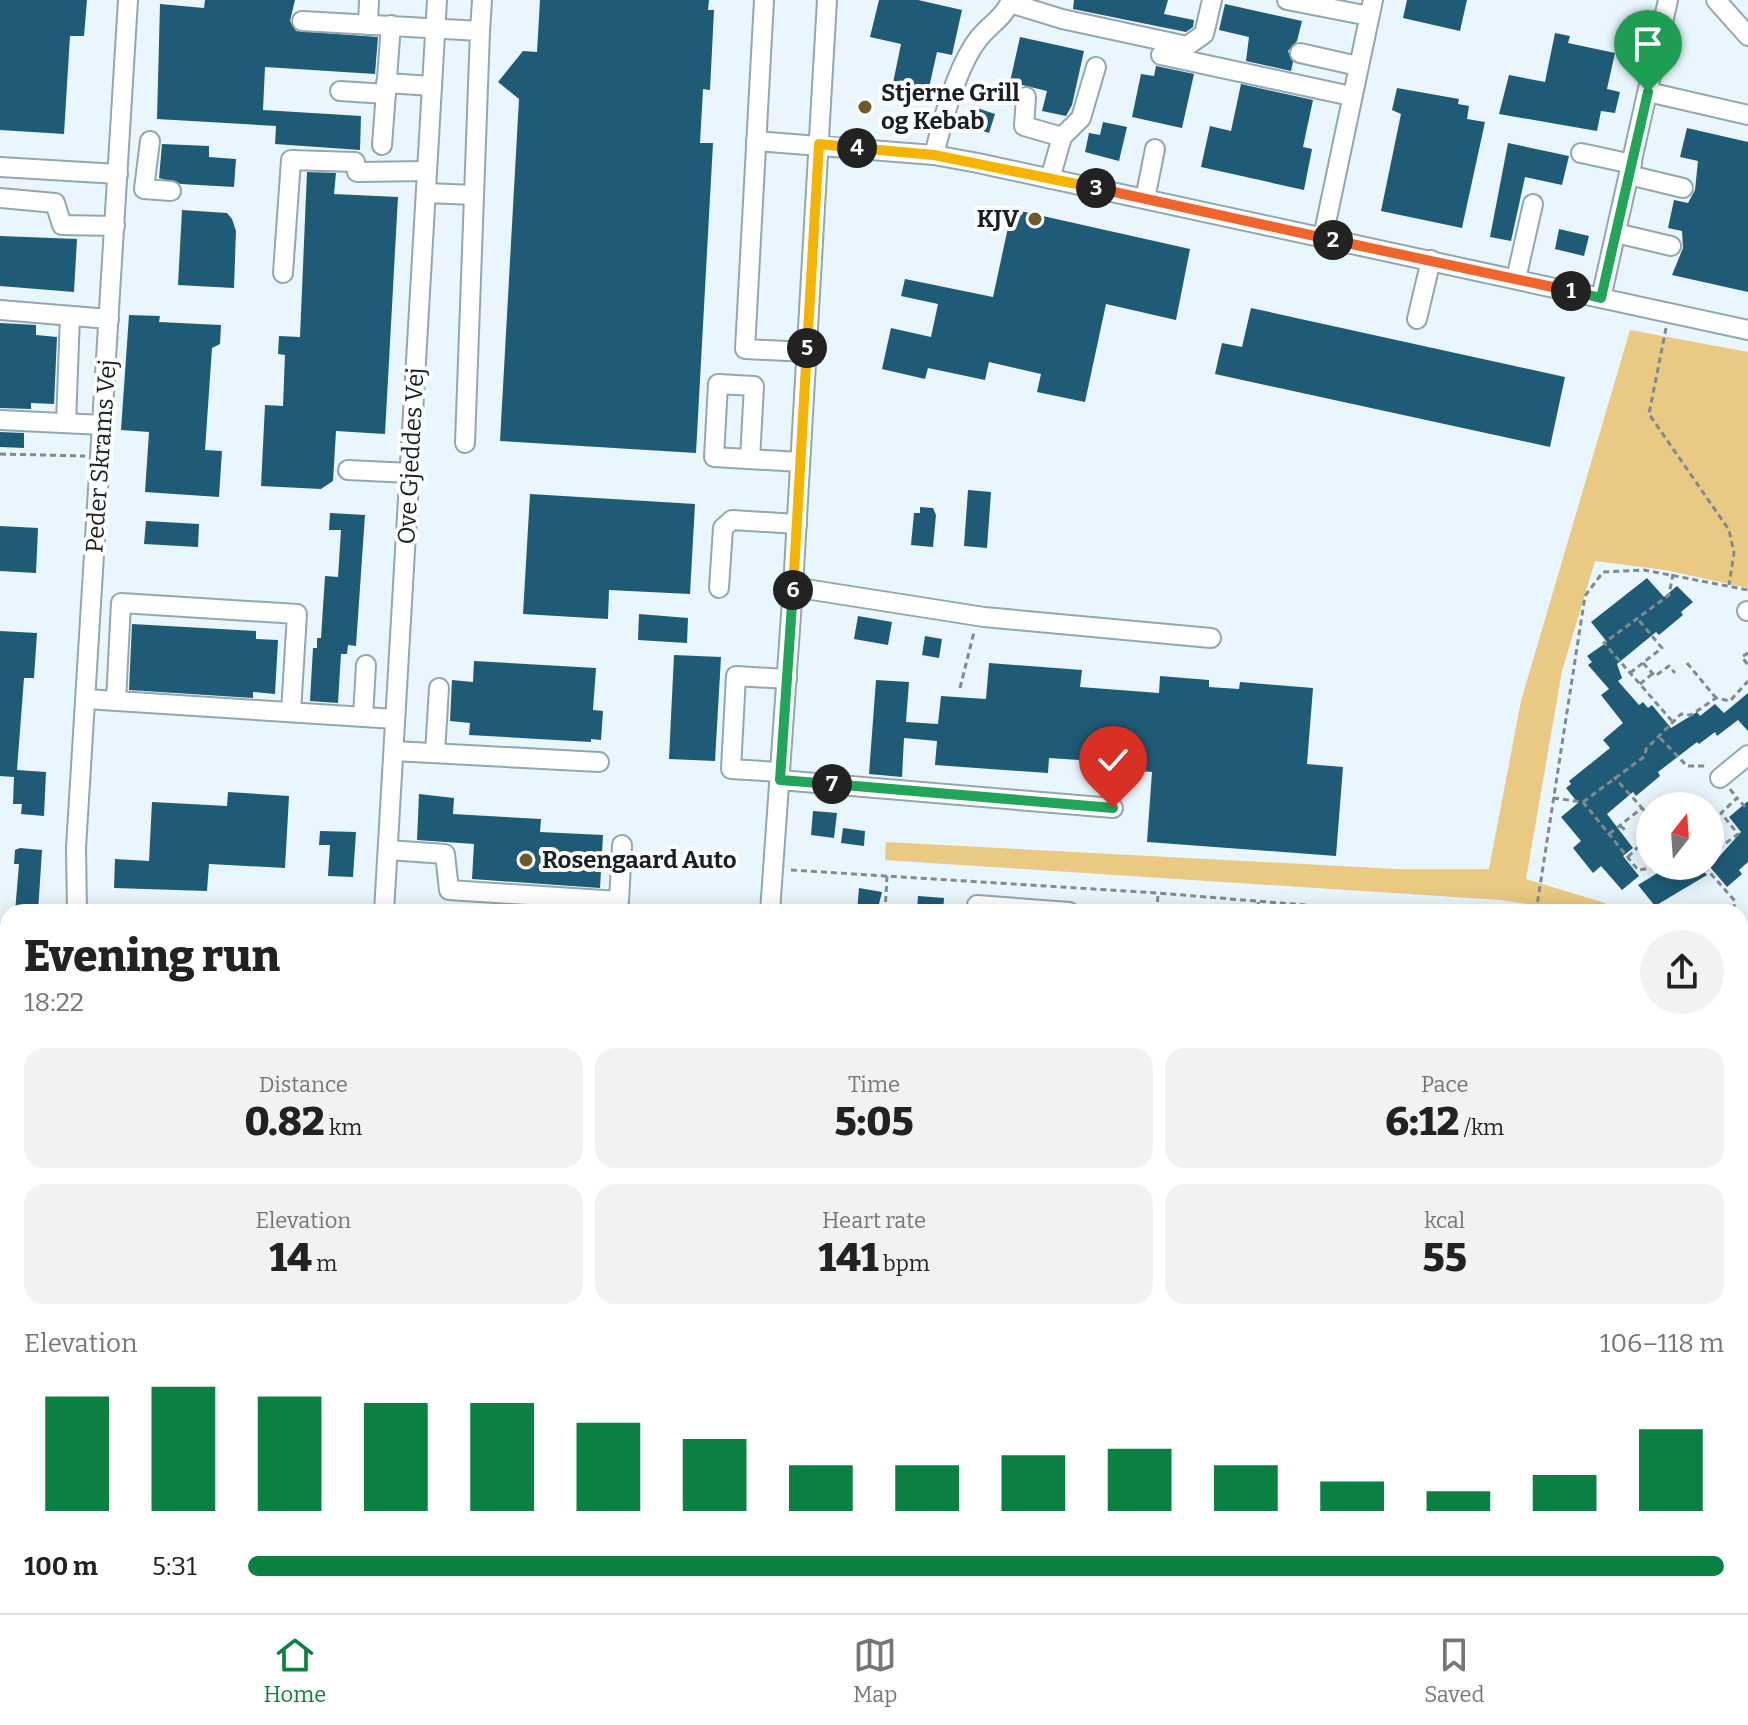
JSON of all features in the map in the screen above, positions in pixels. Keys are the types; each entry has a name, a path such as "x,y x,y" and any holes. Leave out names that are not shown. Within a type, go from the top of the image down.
{"street":[{"name":"Peder Skrams Vej","path":"77,904 76,848 128,0"},
{"path":"368,25 369,0"},
{"name":"Ove Gjeddes Vej","path":"385,904 437,0"},
{"path":"465,443 482,0"},
{"path":"764,0 745,349 807,352"},
{"path":"770,904 797,524 827,0"},
{"path":"934,155 944,113 978,39 1006,12 1010,2 1062,19 1187,46 1204,34 1212,0"},
{"path":"1287,0 1371,8 1323,237"},
{"path":"1601,298 1668,0"},
{"path":"1716,0 1748,36"},
{"path":"302,21 480,31"},
{"path":"382,145 391,25"},
{"path":"1300,53 1358,66"},
{"path":"1161,55 1351,96"},
{"path":"1050,179 1062,137 1081,118 1096,67"},
{"path":"340,91 432,86"},
{"path":"1648,92 1748,115"},
{"path":"1026,97 1024,126 1062,137"},
{"path":"150,141 144,189 171,191"},
{"path":"756,141 934,155 1748,330"},
{"path":"1145,199 1155,149"},
{"path":"1581,153 1683,188"},
{"path":"283,273 291,160 355,162 357,172 427,171"},
{"path":"0,167 118,171 147,168"},
{"path":"426,193 474,195"},
{"path":"0,198 55,203 62,225 115,226"},
{"path":"1516,279 1533,204"},
{"path":"1616,233 1671,246"},
{"path":"1417,319 1431,260"},
{"path":"0,310 109,319"},
{"path":"66,423 70,316"},
{"path":"0,420 103,425"},
{"path":"750,459 800,462"},
{"path":"348,470 410,473"},
{"path":"719,588 723,528 732,520 797,524"},
{"path":"793,587 978,616 1211,638"},
{"path":"116,701 121,603 283,613 297,614 291,712"},
{"path":"363,716 366,665"},
{"path":"787,679 736,676 731,769 1113,808"},
{"path":"435,753 439,688"},
{"path":"86,699 395,719"},
{"path":"394,751 599,762"},
{"path":"1720,778 1748,755"},
{"path":"388,850 445,854 449,890 619,901 622,845"}],"path":[{"path":"1670,313 1649,414 1729,530 1734,553 1729,587"},
{"path":"0,454 101,457"},
{"path":"1537,904 1577,639 1592,582 1603,572 1616,569 1673,574 1748,590"},
{"path":"1672,721 1604,643 1669,595 1673,574"},
{"path":"960,688 978,616"},
{"path":"1630,673 1662,648 1637,618"},
{"path":"1748,653 1742,657 1748,665"},
{"path":"1643,663 1655,676 1669,666 1675,673"},
{"path":"1687,663 1716,698 1730,701 1748,681"},
{"path":"1640,684 1652,674"},
{"path":"1583,802 1645,756 1646,749 1672,726 1672,721 1681,714 1691,715 1716,698"},
{"path":"1659,738 1687,766 1710,766 1720,778"},
{"path":"1614,777 1636,801"},
{"path":"1553,798 1583,802 1636,867"},
{"path":"1724,810 1737,798 1748,810"},
{"path":"1609,834 1636,813"},
{"path":"1724,817 1738,834 1724,844"},
{"path":"1620,826 1627,831"},
{"path":"1628,857 1636,849"},
{"path":"771,868 1284,904"},
{"path":"885,904 887,876"},
{"path":"1716,880 1734,904"},
{"path":"1157,904 1158,893"}],"shaded area":[{"path":"1630,330 1748,352 1748,588 1665,570 1595,561 1562,671 1526,879 1605,904 1527,904 885,860 886,842 1396,869 1489,869 1521,701"}],"building":[{"path":"0,0 87,0 84,36 70,36 64,134 0,130"},
{"path":"205,0 295,0 290,21 296,31 378,37 375,74 265,67 263,110 361,116 360,150 275,144 276,126 157,119 160,4 204,8"},
{"path":"540,0 709,0 708,10 714,10 710,90 703,89 700,143 713,143 696,453 500,441 519,99 498,82 523,51 537,52"},
{"path":"879,0 918,0 962,10 952,55 937,52 928,92 893,83 901,44 870,37"},
{"path":"1074,0 1168,0 1164,14 1194,20 1193,27 1186,32 1073,9"},
{"path":"1407,0 1467,0 1460,31 1403,18"},
{"path":"1225,4 1302,21 1297,41 1288,51 1293,62 1291,71 1246,61 1249,37 1219,30"},
{"path":"1555,33 1570,36 1568,43 1615,53 1607,89 1620,92 1615,113 1601,111 1597,131 1499,114 1509,75 1545,82"},
{"path":"1020,37 1084,51 1072,105 1066,116 1042,111 1047,91 1010,82"},
{"path":"1156,66 1194,74 1182,128 1132,117 1141,74 1154,76"},
{"path":"1241,84 1313,100 1303,147 1312,149 1304,190 1201,167 1210,126 1231,131"},
{"path":"1397,88 1459,99 1458,104 1469,106 1467,119 1485,122 1462,228 1381,211 1401,114 1392,110"},
{"path":"971,106 995,114 989,133 965,125"},
{"path":"1103,122 1127,127 1119,161 1085,152 1089,133 1100,135"},
{"path":"1687,128 1748,142 1748,292 1672,275 1683,248 1682,231 1668,228 1674,200 1688,203 1695,190 1698,161 1680,157"},
{"path":"1508,143 1569,156 1562,185 1525,177 1511,241 1490,237"},
{"path":"162,144 209,146 209,157 236,159 234,187 181,184 159,178"},
{"path":"307,172 336,173 334,194 398,197 385,434 336,431 333,481 321,489 261,486 265,405 283,406 285,355 278,354 279,336 300,337"},
{"path":"1012,209 1190,249 1176,320 1106,304 1085,402 1037,392 1041,374 989,362 985,380 928,368 925,379 882,369 891,328 931,337 938,304 901,296 905,279 993,297"},
{"path":"182,210 227,213 232,219 236,231 234,288 178,285"},
{"path":"1559,229 1589,236 1584,256 1555,249"},
{"path":"0,236 77,239 74,292 0,286"},
{"path":"1251,308 1565,377 1550,447 1215,374 1222,343 1242,347"},
{"path":"129,315 160,316 159,322 221,325 220,344 212,348 205,450 222,451 219,497 145,492 149,432 121,430"},
{"path":"0,323 36,325 36,335 57,337 54,404 31,403 31,409 0,408"},
{"path":"0,432 24,433 24,448 0,447"},
{"path":"968,490 991,492 987,548 964,546"},
{"path":"530,494 695,504 690,594 609,590 608,619 523,614"},
{"path":"920,507 933,508 936,515 933,547 911,545 914,513 920,513"},
{"path":"330,513 365,515 356,646 348,645 347,654 341,654 338,703 310,701 313,648 317,648 317,638 321,638 325,576 338,577 341,530 329,530"},
{"path":"146,521 199,524 198,547 144,544"},
{"path":"0,526 38,528 36,573 0,571"},
{"path":"1647,578 1664,597 1677,586 1693,602 1659,635 1656,632 1617,664 1622,678 1618,681 1639,705 1643,702 1648,708 1652,705 1671,728 1697,712 1700,716 1715,704 1724,713 1748,693 1748,731 1738,720 1717,736 1715,732 1699,744 1697,742 1658,772 1660,776 1641,792 1636,792 1636,796 1633,792 1607,814 1633,848 1623,856 1636,872 1636,878 1622,890 1601,866 1593,873 1573,848 1581,841 1561,817 1578,803 1566,788 1571,784 1569,781 1610,748 1603,740 1623,723 1601,695 1609,689 1588,665 1592,662 1587,656 1607,642 1591,622"},
{"path":"639,614 688,618 687,643 638,640"},
{"path":"858,616 892,622 888,645 854,639"},
{"path":"132,624 256,631 256,639 278,640 275,694 253,692 253,698 129,690"},
{"path":"0,631 37,633 34,678 24,678 17,770 46,772 44,816 21,814 22,804 13,804 14,777 0,776"},
{"path":"925,636 942,639 939,658 922,655"},
{"path":"674,655 721,657 715,761 669,759"},
{"path":"474,661 596,668 593,710 603,711 601,740 469,735 470,723 450,721 452,680 473,682"},
{"path":"989,663 1082,670 1080,687 1159,693 1160,676 1209,680 1209,687 1239,689 1240,682 1313,688 1307,764 1343,767 1336,856 1147,842 1152,772 1109,768 1109,762 1049,758 1048,773 935,765 937,741 904,738 902,777 869,774 876,680 909,682 906,722 938,724 941,696 986,699"},
{"path":"228,792 289,796 285,868 209,864 207,891 114,888 115,859 149,861 152,802 227,806"},
{"path":"419,794 454,798 453,814 541,819 540,832 603,835 600,888 472,879 474,844 417,840"},
{"path":"1748,801 1748,862 1739,870 1742,874 1727,887 1721,880 1724,880 1724,851 1741,832 1729,817"},
{"path":"813,811 837,813 834,838 811,835"},
{"path":"843,828 865,831 864,846 841,843"},
{"path":"320,831 356,832 353,877 328,876 330,845 319,845"},
{"path":"15,850 42,850 39,904 16,904 19,864 14,864"},
{"path":"1646,880 1699,880 1658,904 1653,904 1638,885"},
{"path":"859,888 882,892 879,904 858,904"},
{"path":"918,896 944,898 944,904 918,904"}],"place":[{"name":"Stjerne Grill og Kebab","path":"865,107"},
{"name":"KJV","path":"1035,219"},
{"name":"Rosengaard Auto","path":"526,860"}],"route":[{"path":"1113,808 780,780 819,144 934,155 978,163 1601,298 1648,92"}]}
